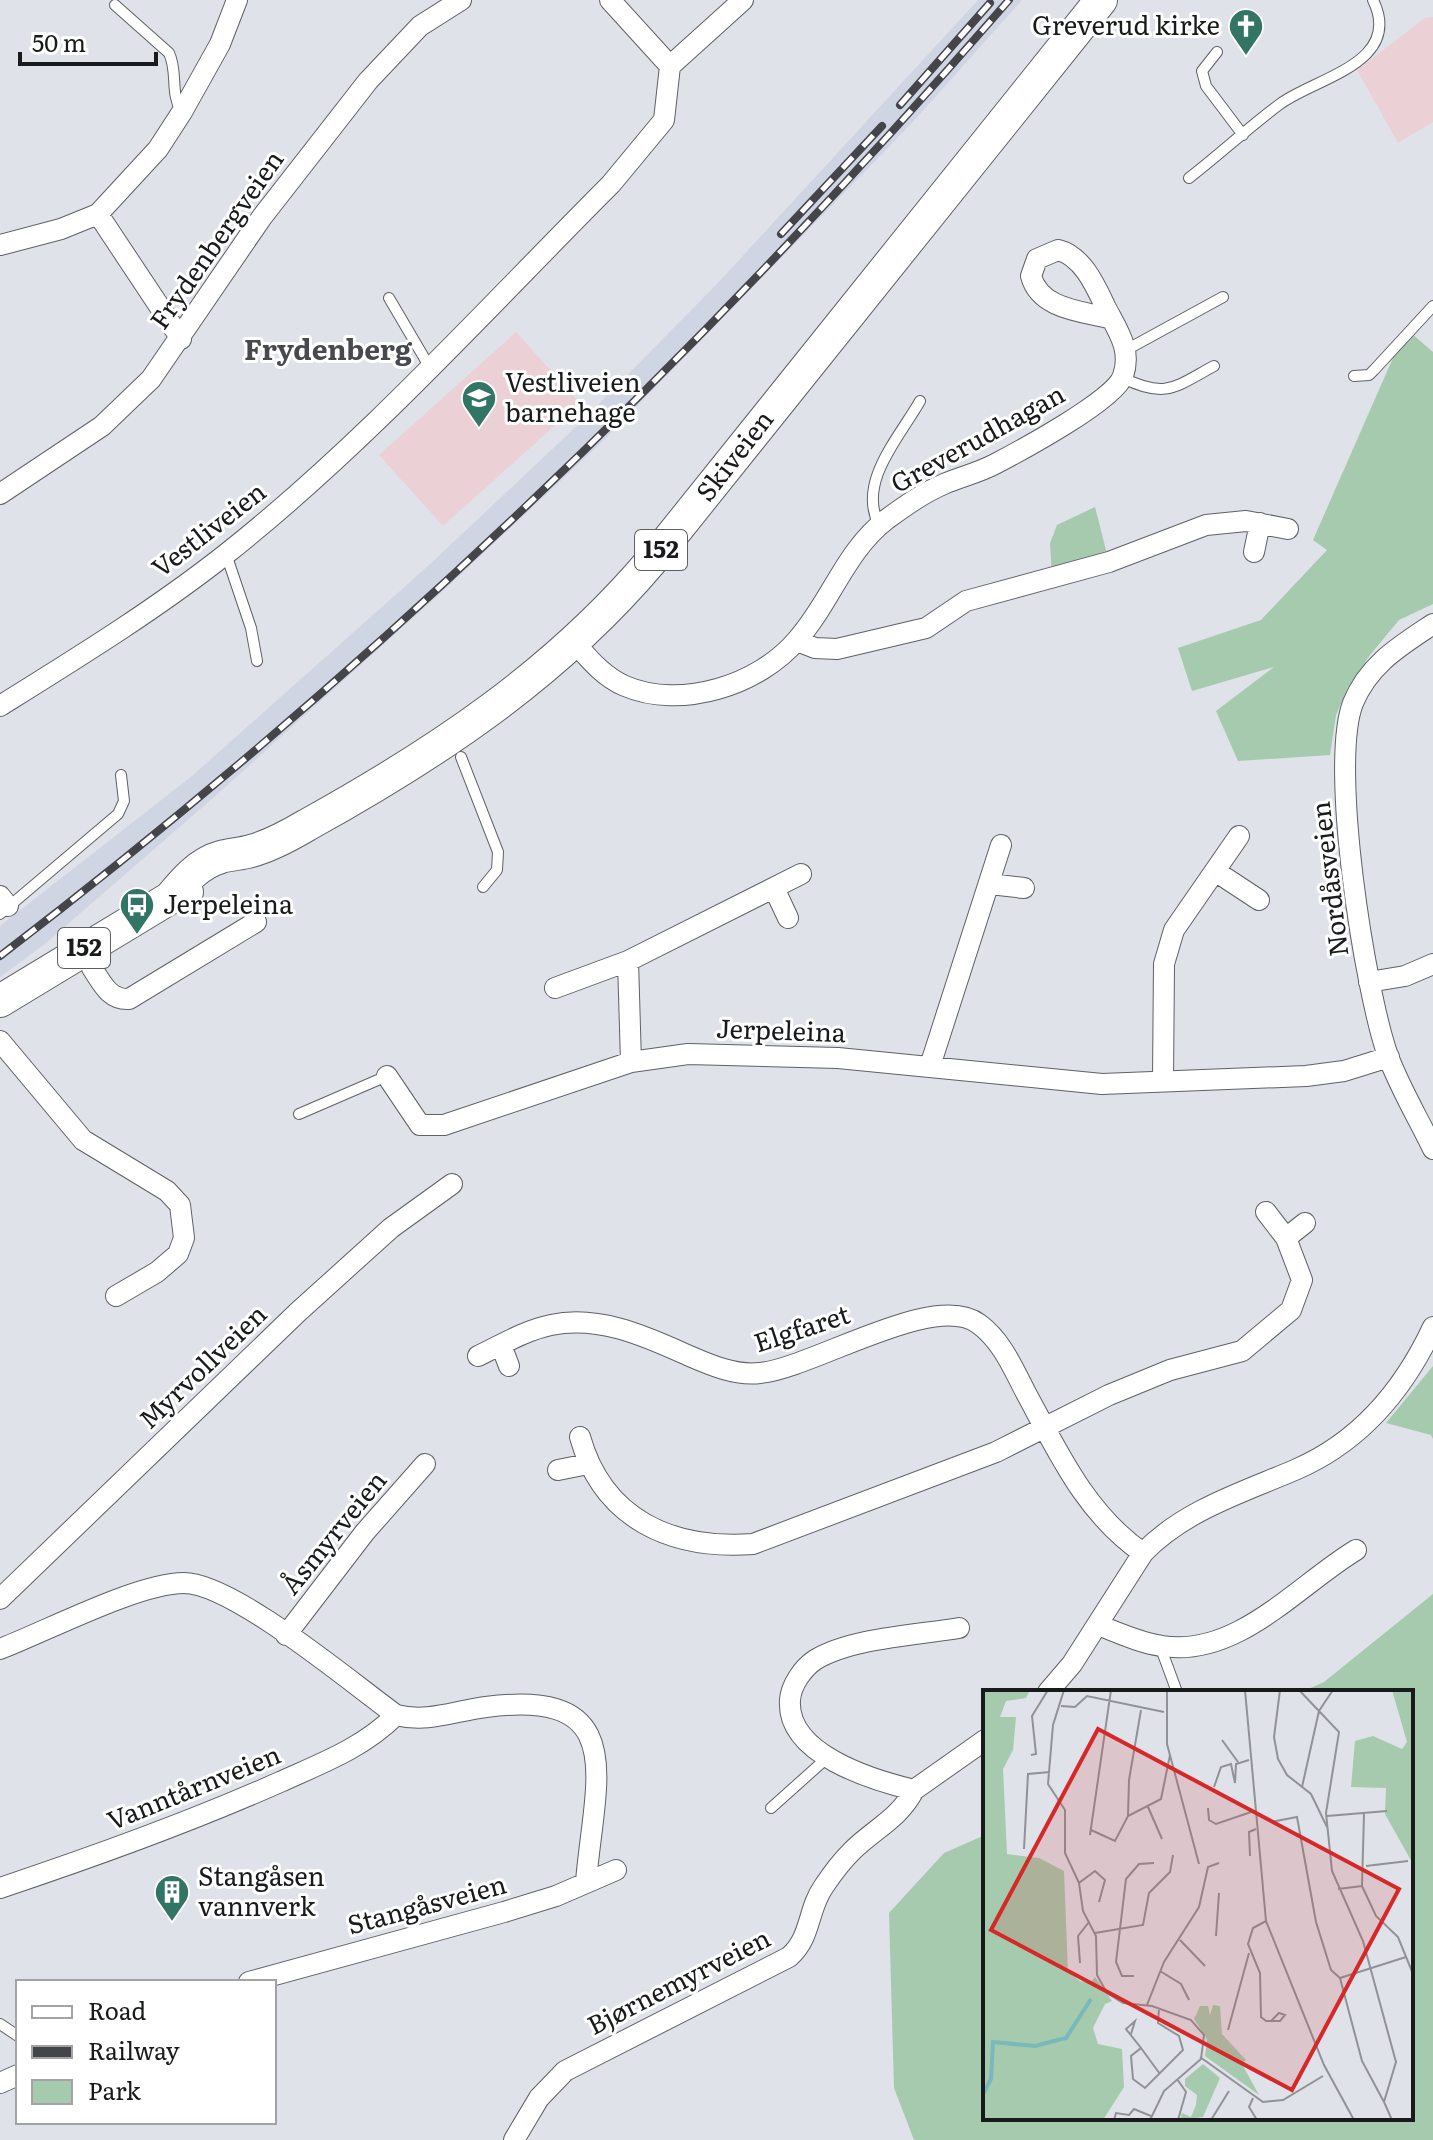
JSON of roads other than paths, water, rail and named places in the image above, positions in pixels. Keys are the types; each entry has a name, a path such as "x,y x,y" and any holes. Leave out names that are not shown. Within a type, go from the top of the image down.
{"main road":[{"name":"Skiveien","path":"0,1001 170,898 190,874 219,857 252,851 304,827 429,754 519,691 575,643 653,559 1101,0"}],"street":[{"path":"0,245 61,229 98,214 158,149 220,44 237,0"},
{"name":"Frydenbergveien","path":"0,494 127,405 181,339 262,217 368,81 420,26 461,0"},
{"path":"610,0 670,66 743,0"},
{"name":"Vestliveien","path":"0,706 110,637 226,554 312,480 651,140 664,120 670,66"},
{"path":"98,214 181,339"},
{"path":"1112,319 1126,350 1123,378"},
{"name":"Greverudhagan","path":"575,643 601,670 623,685 677,694 744,679 773,663 797,641 846,563 879,525 942,484 993,465 1059,427 1110,395 1123,378"},
{"path":"797,641 815,648 837,649 926,628 966,601 1109,562 1206,525 1226,521 1288,529"},
{"path":"1254,552 1260,523"},
{"name":"Nordåsveien","path":"1432,625 1408,638 1372,671 1353,704 1344,743 1348,820 1369,982 1389,1057 1433,1149"},
{"path":"1163,1079 1164,964 1174,930 1239,836"},
{"path":"930,1066 1001,845"},
{"path":"1215,871 1259,900"},
{"path":"555,988 628,961 801,874"},
{"path":"990,884 1024,888"},
{"path":"774,888 788,918"},
{"path":"92,968 111,995 129,999 256,922"},
{"path":"628,961 631,1062"},
{"path":"1369,982 1405,976 1433,964"},
{"path":"0,1041 83,1140 167,1191 180,1205 184,1238 178,1254 157,1272 116,1296"},
{"name":"Jerpeleina","path":"387,1076 420,1125 444,1125 631,1062 688,1054 740,1053 930,1066 1102,1084 1163,1079 1306,1076 1344,1071 1389,1057"},
{"name":"Myrvollveien","path":"0,1599 298,1312 391,1228 452,1184"},
{"path":"580,1437 588,1464 609,1498 629,1517 666,1532 721,1546 753,1544 957,1468 1045,1429 1109,1395 1170,1370 1242,1351 1291,1310 1302,1280 1286,1238 1266,1212"},
{"path":"1286,1238 1305,1223"},
{"name":"Elgfaret","path":"478,1356 550,1325 582,1323 643,1335 728,1371 760,1373 903,1323 956,1315 977,1322 1000,1343 1082,1493 1105,1522 1143,1553"},
{"path":"1049,1690 1098,1625 1143,1553 1157,1538 1196,1514 1301,1468 1348,1438 1392,1397 1433,1327"},
{"path":"501,1345 509,1366"},
{"name":"Åsmyrveien","path":"286,1635 365,1532 425,1464"},
{"path":"558,1470 588,1464"},
{"path":"1098,1625 1160,1646 1210,1642 1243,1628 1289,1601 1332,1564 1356,1550"},
{"name":"Åsmyrveien","path":"0,1649 147,1589 183,1583 206,1585 286,1635 396,1715"},
{"path":"959,1628 860,1645 817,1659 807,1666 791,1694 789,1709 803,1739 828,1757 914,1790 983,1741"},
{"path":"396,1715 413,1719 438,1718 485,1707 536,1703 574,1714 591,1737 596,1789 586,1882"},
{"name":"Vanntårnveien","path":"0,1888 193,1821 350,1750 378,1734 396,1715"},
{"name":"Bjørnemyrveien","path":"514,2140 539,2098 565,2071 789,1957 807,1935 810,1913 824,1886 852,1851 904,1809 914,1790"},
{"name":"Stangåsveien","path":"256,1980 504,1912 616,1870"}],"lane":[{"path":"1189,178 1280,103 1329,81 1364,55 1381,31 1380,14 1373,0"},
{"path":"115,5 169,53 174,63 174,94 182,112"},
{"path":"1217,52 1202,71 1206,86 1243,135"},
{"path":"1126,350 1223,297"},
{"path":"389,298 429,366"},
{"path":"1354,376 1369,375 1433,306"},
{"path":"1123,378 1151,391 1164,391 1214,366"},
{"path":"879,525 873,510 874,482 920,401"},
{"path":"226,554 251,628 257,661"},
{"path":"461,757 498,852 497,870 483,887"},
{"path":"3,905 118,814 124,801 121,775"},
{"name":"Jerpeleina","path":"299,1114 387,1076"},
{"path":"1160,1646 1176,1690"},
{"path":"771,1808 828,1757"}],"railway":[{"path":"0,956 137,849 270,737 401,622 528,504 775,258 1009,0"},
{"path":"900,105 990,3"},
{"path":"781,234 882,126"}],"place":[{"name":"Greverud kirke","path":"1246,57"},
{"name":"Vestliveien barnehage","path":"479,429"},
{"name":"Jerpeleina","path":"137,936"},
{"name":"Stangåsen vannverk","path":"172,1923"}],"district":[{"name":"Frydenberg","path":"328,350"}]}
